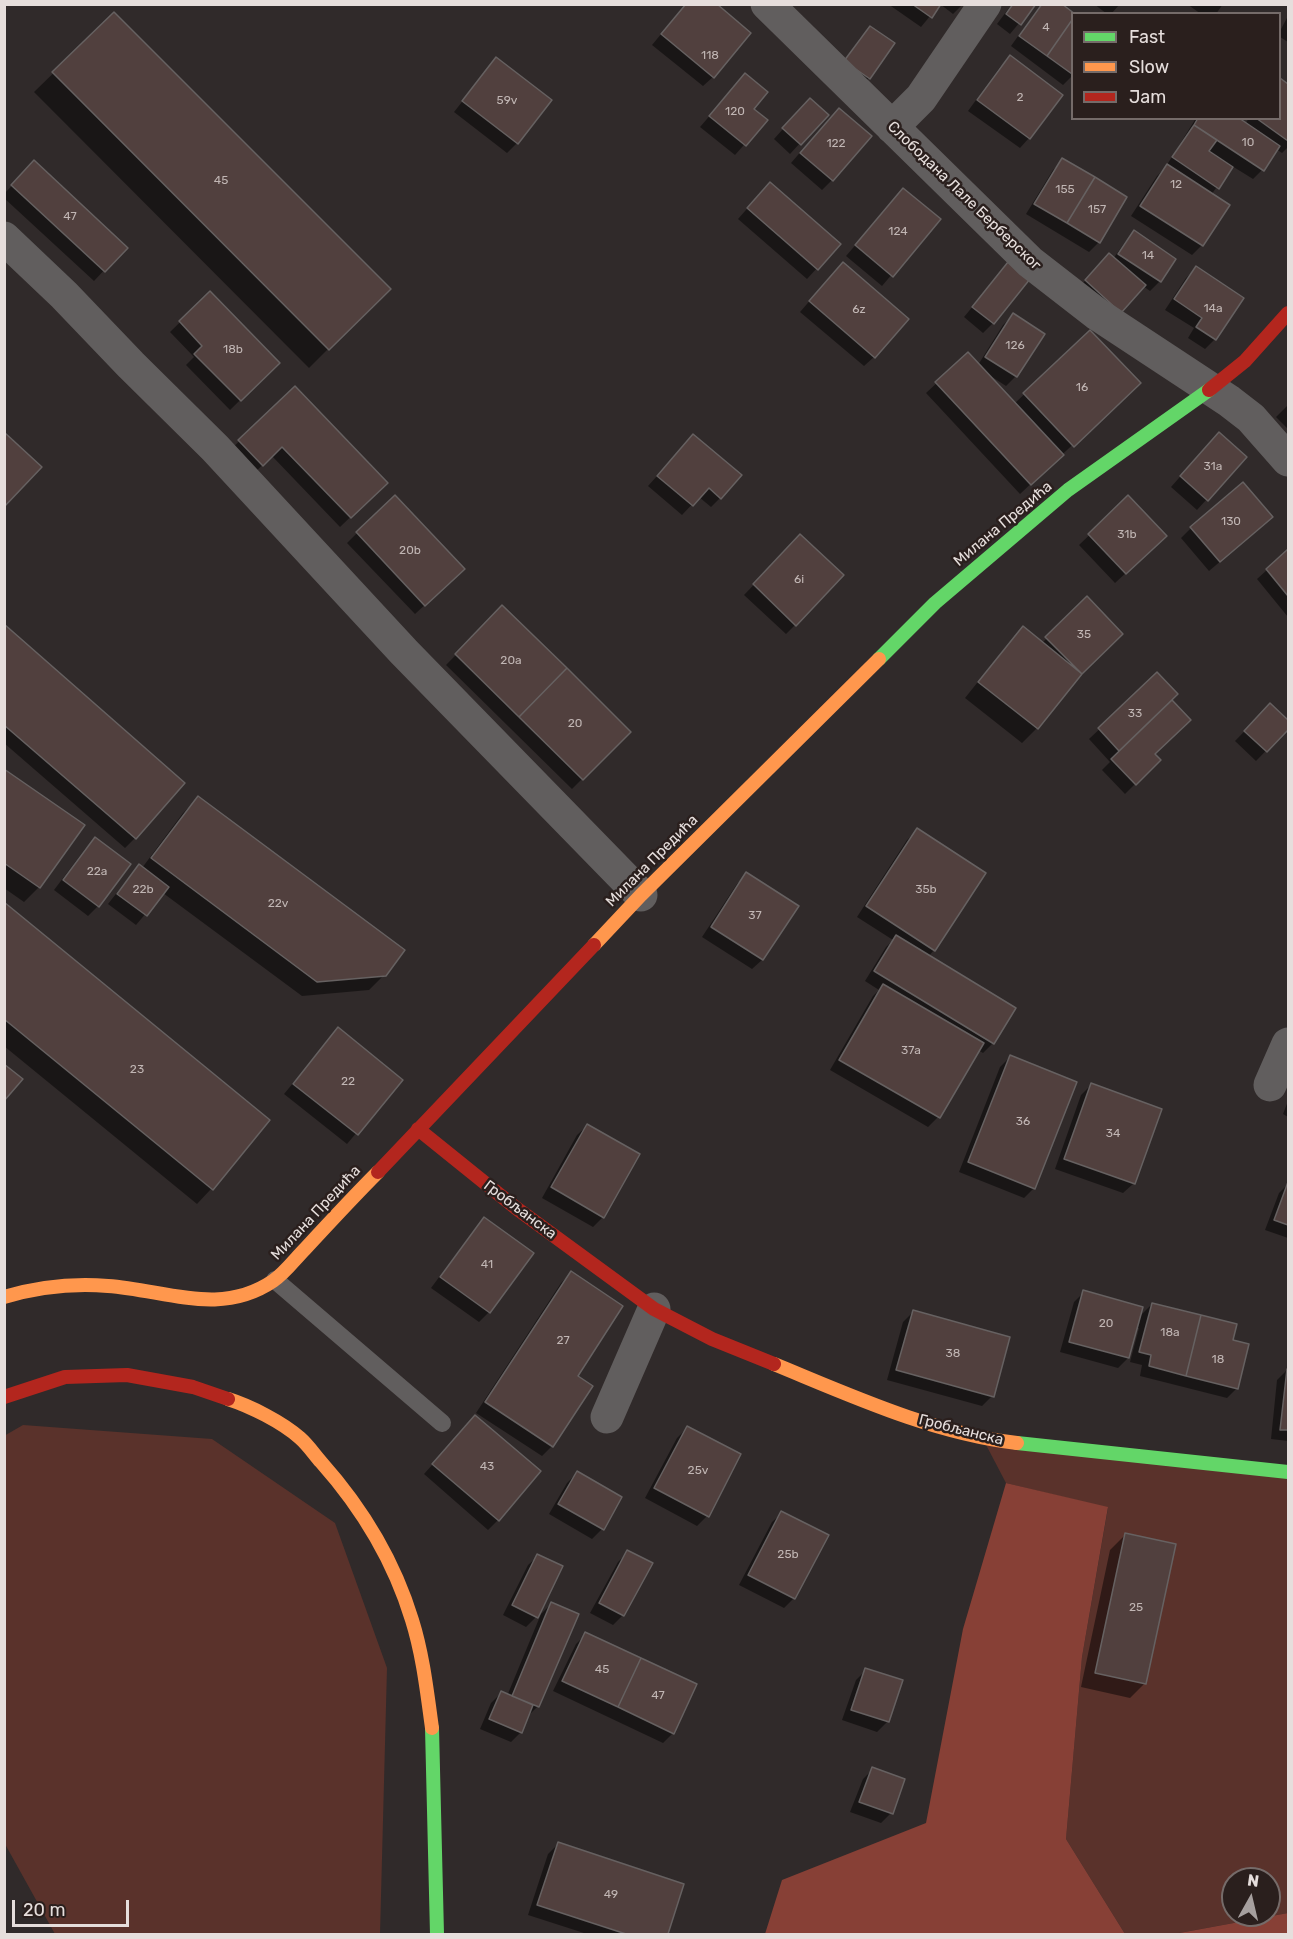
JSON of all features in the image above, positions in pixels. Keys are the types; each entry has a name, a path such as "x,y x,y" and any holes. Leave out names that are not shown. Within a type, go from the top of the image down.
{"main road":[{"name":"Милана Предића","path":"4,1297 35,1288 65,1284 169,1294 207,1302 251,1295 275,1280 640,895 935,603 1068,490 1210,389 1245,361 1288,313"},
{"name":"Гробљанска","path":"418,1129 516,1208 654,1309 712,1339 862,1400 895,1413 983,1439 1096,1454 1234,1465 1288,1472"},
{"path":"4,1397 64,1377 127,1375 193,1387 250,1406 299,1437 345,1489 376,1536 398,1582 412,1619 441,1735 437,1935"}],"street":[{"name":"Слободана Лале Берберског","path":"766,4 1030,262 1097,314 1251,418 1288,460"},
{"path":"892,128 929,87 985,4"},
{"path":"4,238 64,295 215,448 404,652 640,895"},
{"path":"1270,1085 1288,1044"},
{"path":"607,1417 654,1309"}],"lane":[{"path":"275,1280 442,1423"}],"shaded area":[{"path":"23,1425 212,1439 335,1523 387,1668 380,1934 55,1934 5,1844 4,1436"},
{"path":"983,1439 1288,1477 1288,1913 1281,1914 1281,1867 1221,1867 1221,1925 1174,1934 1125,1934 1066,1839 1082,1657 1108,1508 1006,1483"},
{"path":"1006,1483 1108,1507 1082,1657 1066,1839 1125,1934 765,1934 782,1880 926,1823 963,1629"},
{"path":"1288,1913 1288,1934 1174,1934 1221,1925 1281,1927 1281,1914"}],"building":[{"path":"686,4 717,4 751,33 714,78 661,34"},
{"path":"912,4 941,4 932,18"},
{"path":"1013,4 1036,4 1021,25 1006,14"},
{"path":"1042,4 1062,4 1072,12 1071,21 1047,56 1019,36"},
{"path":"114,12 391,289 329,350 52,72"},
{"path":"1071,21 1071,73 1047,56"},
{"path":"870,26 895,43 870,79 844,61"},
{"path":"1010,55 1063,95 1030,139 977,100"},
{"path":"496,57 552,100 518,144 462,101"},
{"path":"745,73 768,92 754,109 768,120 746,146 709,116"},
{"path":"1281,79 1288,84 1288,141 1259,120 1281,120"},
{"path":"810,98 829,115 801,145 782,128"},
{"path":"839,108 872,136 833,181 800,153"},
{"path":"1197,120 1242,120 1280,146 1264,171 1194,125"},
{"path":"1194,125 1217,140 1209,151 1233,167 1219,189 1172,157"},
{"path":"1062,158 1095,177 1067,223 1034,204"},
{"path":"34,160 128,248 105,272 11,185"},
{"path":"1167,164 1230,205 1203,246 1140,206"},
{"path":"1095,177 1127,197 1100,243 1067,223"},
{"path":"770,182 841,244 818,270 747,208"},
{"path":"903,188 941,219 893,277 855,245"},
{"path":"1134,230 1176,259 1161,282 1118,254"},
{"path":"1109,253 1146,285 1121,313 1085,280"},
{"path":"843,262 909,319 875,358 809,301"},
{"path":"1008,262 1030,279 994,324 972,307"},
{"path":"1196,266 1244,298 1216,340 1196,327 1202,318 1174,299"},
{"path":"210,291 280,363 241,401 194,354 202,346 179,321"},
{"path":"1013,313 1045,334 1017,377 985,357"},
{"path":"1090,330 1141,383 1074,447 1023,393"},
{"path":"968,352 1064,455 1031,485 935,382"},
{"path":"295,386 388,483 351,518 282,447 263,466 238,440"},
{"path":"4,432 42,467 4,507"},
{"path":"1219,432 1247,457 1208,501 1180,476"},
{"path":"693,434 742,475 721,499 709,488 693,506 657,476"},
{"path":"1243,482 1273,517 1220,562 1190,527"},
{"path":"395,495 465,569 425,606 356,532"},
{"path":"1128,495 1167,536 1126,574 1088,534"},
{"path":"800,534 844,575 796,626 753,584"},
{"path":"1288,549 1288,596 1266,569"},
{"path":"1087,596 1123,634 1082,674 1045,637"},
{"path":"502,605 567,668 519,717 455,654"},
{"path":"4,624 185,783 136,839 4,725"},
{"path":"1023,626 1082,674 1038,729 978,682"},
{"path":"567,668 631,732 583,780 519,717"},
{"path":"1157,672 1178,694 1119,751 1098,728"},
{"path":"1172,700 1191,720 1155,754 1161,760 1136,785 1111,759"},
{"path":"1270,703 1288,720 1288,730 1267,752 1244,731"},
{"path":"4,769 85,825 40,888 4,863"},
{"path":"198,796 405,950 386,976 317,982 151,858"},
{"path":"917,828 986,873 935,951 866,906"},
{"path":"95,837 131,864 99,907 63,880"},
{"path":"139,864 169,887 147,916 117,894"},
{"path":"746,872 799,906 763,960 711,927"},
{"path":"4,902 270,1120 213,1190 4,1019"},
{"path":"896,935 1016,1008 994,1044 874,971"},
{"path":"883,984 984,1043 940,1118 839,1060"},
{"path":"338,1027 403,1080 358,1135 293,1084"},
{"path":"1010,1055 1077,1082 1035,1189 968,1162"},
{"path":"4,1064 23,1079 4,1101"},
{"path":"1091,1083 1162,1109 1135,1184 1064,1159"},
{"path":"587,1124 640,1154 604,1218 551,1187"},
{"path":"1288,1182 1288,1225 1274,1220"},
{"path":"484,1217 534,1253 490,1313 440,1277"},
{"path":"571,1271 623,1306 578,1376 593,1386 553,1447 485,1402"},
{"path":"1083,1290 1143,1307 1129,1358 1069,1342"},
{"path":"1152,1303 1201,1315 1186,1376 1149,1366 1151,1355 1139,1352"},
{"path":"913,1310 1010,1337 994,1397 896,1370"},
{"path":"1201,1315 1237,1324 1233,1340 1249,1344 1238,1389 1186,1376"},
{"path":"1287,1369 1288,1430 1280,1430"},
{"path":"475,1415 541,1471 499,1521 432,1464"},
{"path":"687,1426 741,1454 709,1517 654,1488"},
{"path":"577,1471 622,1497 604,1530 558,1504"},
{"path":"781,1511 829,1535 795,1599 748,1575"},
{"path":"1125,1533 1176,1544 1146,1684 1095,1673"},
{"path":"627,1550 653,1563 624,1616 599,1603"},
{"path":"537,1554 563,1566 538,1618 512,1605"},
{"path":"551,1602 579,1614 539,1707 512,1696"},
{"path":"585,1632 641,1658 618,1707 562,1681"},
{"path":"641,1658 697,1684 674,1734 618,1707"},
{"path":"865,1668 903,1680 889,1722 851,1710"},
{"path":"501,1691 533,1705 522,1733 489,1719"},
{"path":"872,1767 905,1779 893,1814 859,1802"},
{"path":"558,1842 684,1884 668,1934 626,1934 537,1905"}],"traffic: fast":[{"path":"879,659 935,603 1068,490 1209,390"},
{"path":"1017,1443 1288,1472"},
{"path":"432,1728 437,1934"}],"traffic: slow":[{"path":"594,945 641,895 879,659"},
{"path":"4,1297 42,1288 81,1285 130,1288 172,1296 213,1299 233,1298 253,1292 282,1274 378,1172"},
{"path":"774,1364 923,1422 985,1438 1017,1443"},
{"path":"228,1399 266,1415 300,1438 350,1498 375,1536 405,1598 416,1633 432,1728"}],"traffic: jam":[{"path":"1209,390 1245,361 1288,313"},
{"path":"378,1172 594,945"},
{"path":"418,1129 516,1208 654,1309 712,1339 774,1364"},
{"path":"4,1397 65,1377 127,1375 193,1387 228,1399"}]}
